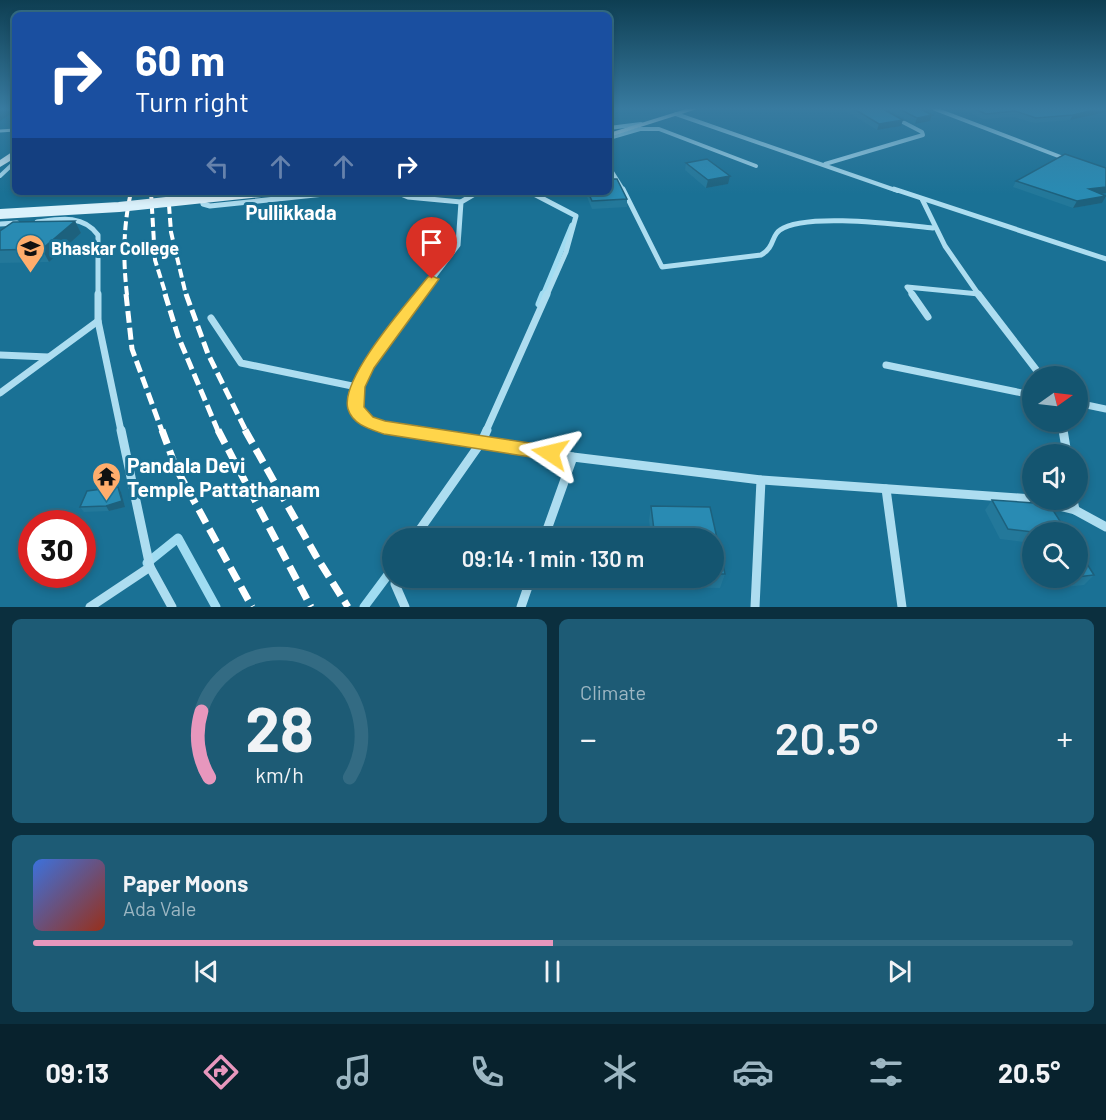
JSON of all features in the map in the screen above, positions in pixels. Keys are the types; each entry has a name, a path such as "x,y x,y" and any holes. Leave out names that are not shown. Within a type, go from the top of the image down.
{"main road":[{"path":"0,214 119,207 233,195"}],"street":[{"path":"683,137 756,166"},
{"path":"750,137 922,199 1106,259"},
{"path":"824,165 915,137"},
{"path":"1011,137 1076,162"},
{"path":"0,176 12,165"},
{"path":"612,171 662,267 761,255 770,250 776,231 784,226 864,220 933,228"},
{"path":"202,195 203,204 223,206 317,195"},
{"path":"403,195 461,202 473,195"},
{"path":"421,528 482,441 566,252 576,216 536,195"},
{"path":"922,199 933,228 1034,366"},
{"path":"461,202 458,245 367,366 357,387 356,408 367,422 384,427 573,457 761,480 1022,498"},
{"path":"33,222 66,220 86,222 94,226 98,235 98,321 150,567 172,607"},
{"path":"0,224 22,223"},
{"path":"928,317 907,286 980,294"},
{"path":"211,318 241,363 357,387"},
{"path":"0,393 98,321"},
{"path":"0,355 49,357"},
{"path":"886,365 1022,393"},
{"path":"1088,405 1106,409"},
{"path":"548,528 573,457"},
{"path":"755,607 761,480"},
{"path":"886,489 902,607"},
{"path":"1075,510 1106,527"},
{"path":"90,607 150,567"},
{"path":"397,588 405,607"},
{"path":"521,607 528,588"}],"building":[{"path":"1065,154 1106,168 1106,187 1089,189 1106,196 1077,201 1016,181"},
{"path":"707,159 730,176 708,180 686,163"},
{"path":"612,179 617,179 627,199 592,201 589,195 612,195"},
{"path":"75,221 42,249 0,250 0,231 13,222"},
{"path":"118,487 122,501 106,506 80,507 87,491"},
{"path":"992,500 1022,502 1022,510 1053,510 1061,522 1022,522 1022,531 1008,529"},
{"path":"651,506 710,507 715,528 654,528"},
{"path":"1088,565 1094,575 1088,576"}],"waterway":[{"path":"543,295 572,225"},
{"path":"539,304 543,294"},
{"path":"147,563 178,538 216,607"},
{"path":"364,607 382,583"}],"railway":[{"path":"127,295 125,243 126,218 130,195"},
{"path":"151,195 155,260 166,295"},
{"path":"168,195 171,232 186,295"},
{"path":"126,294 132,349 162,431"},
{"path":"165,294 178,336 218,431"},
{"path":"186,294 208,354 246,431"},
{"path":"162,430 176,468 252,607"},
{"path":"218,430 311,607"},
{"path":"245,430 316,556 348,607"}],"place":[{"name":"Bhaskar College","path":"30,274"},
{"name":"Pandala Devi Temple Pattathanam","path":"106,502"}],"district":[{"name":"Pullikkada","path":"291,212"}],"route":[{"path":"432,279 367,366 357,387 356,408 367,422 384,427 550,453"}]}
